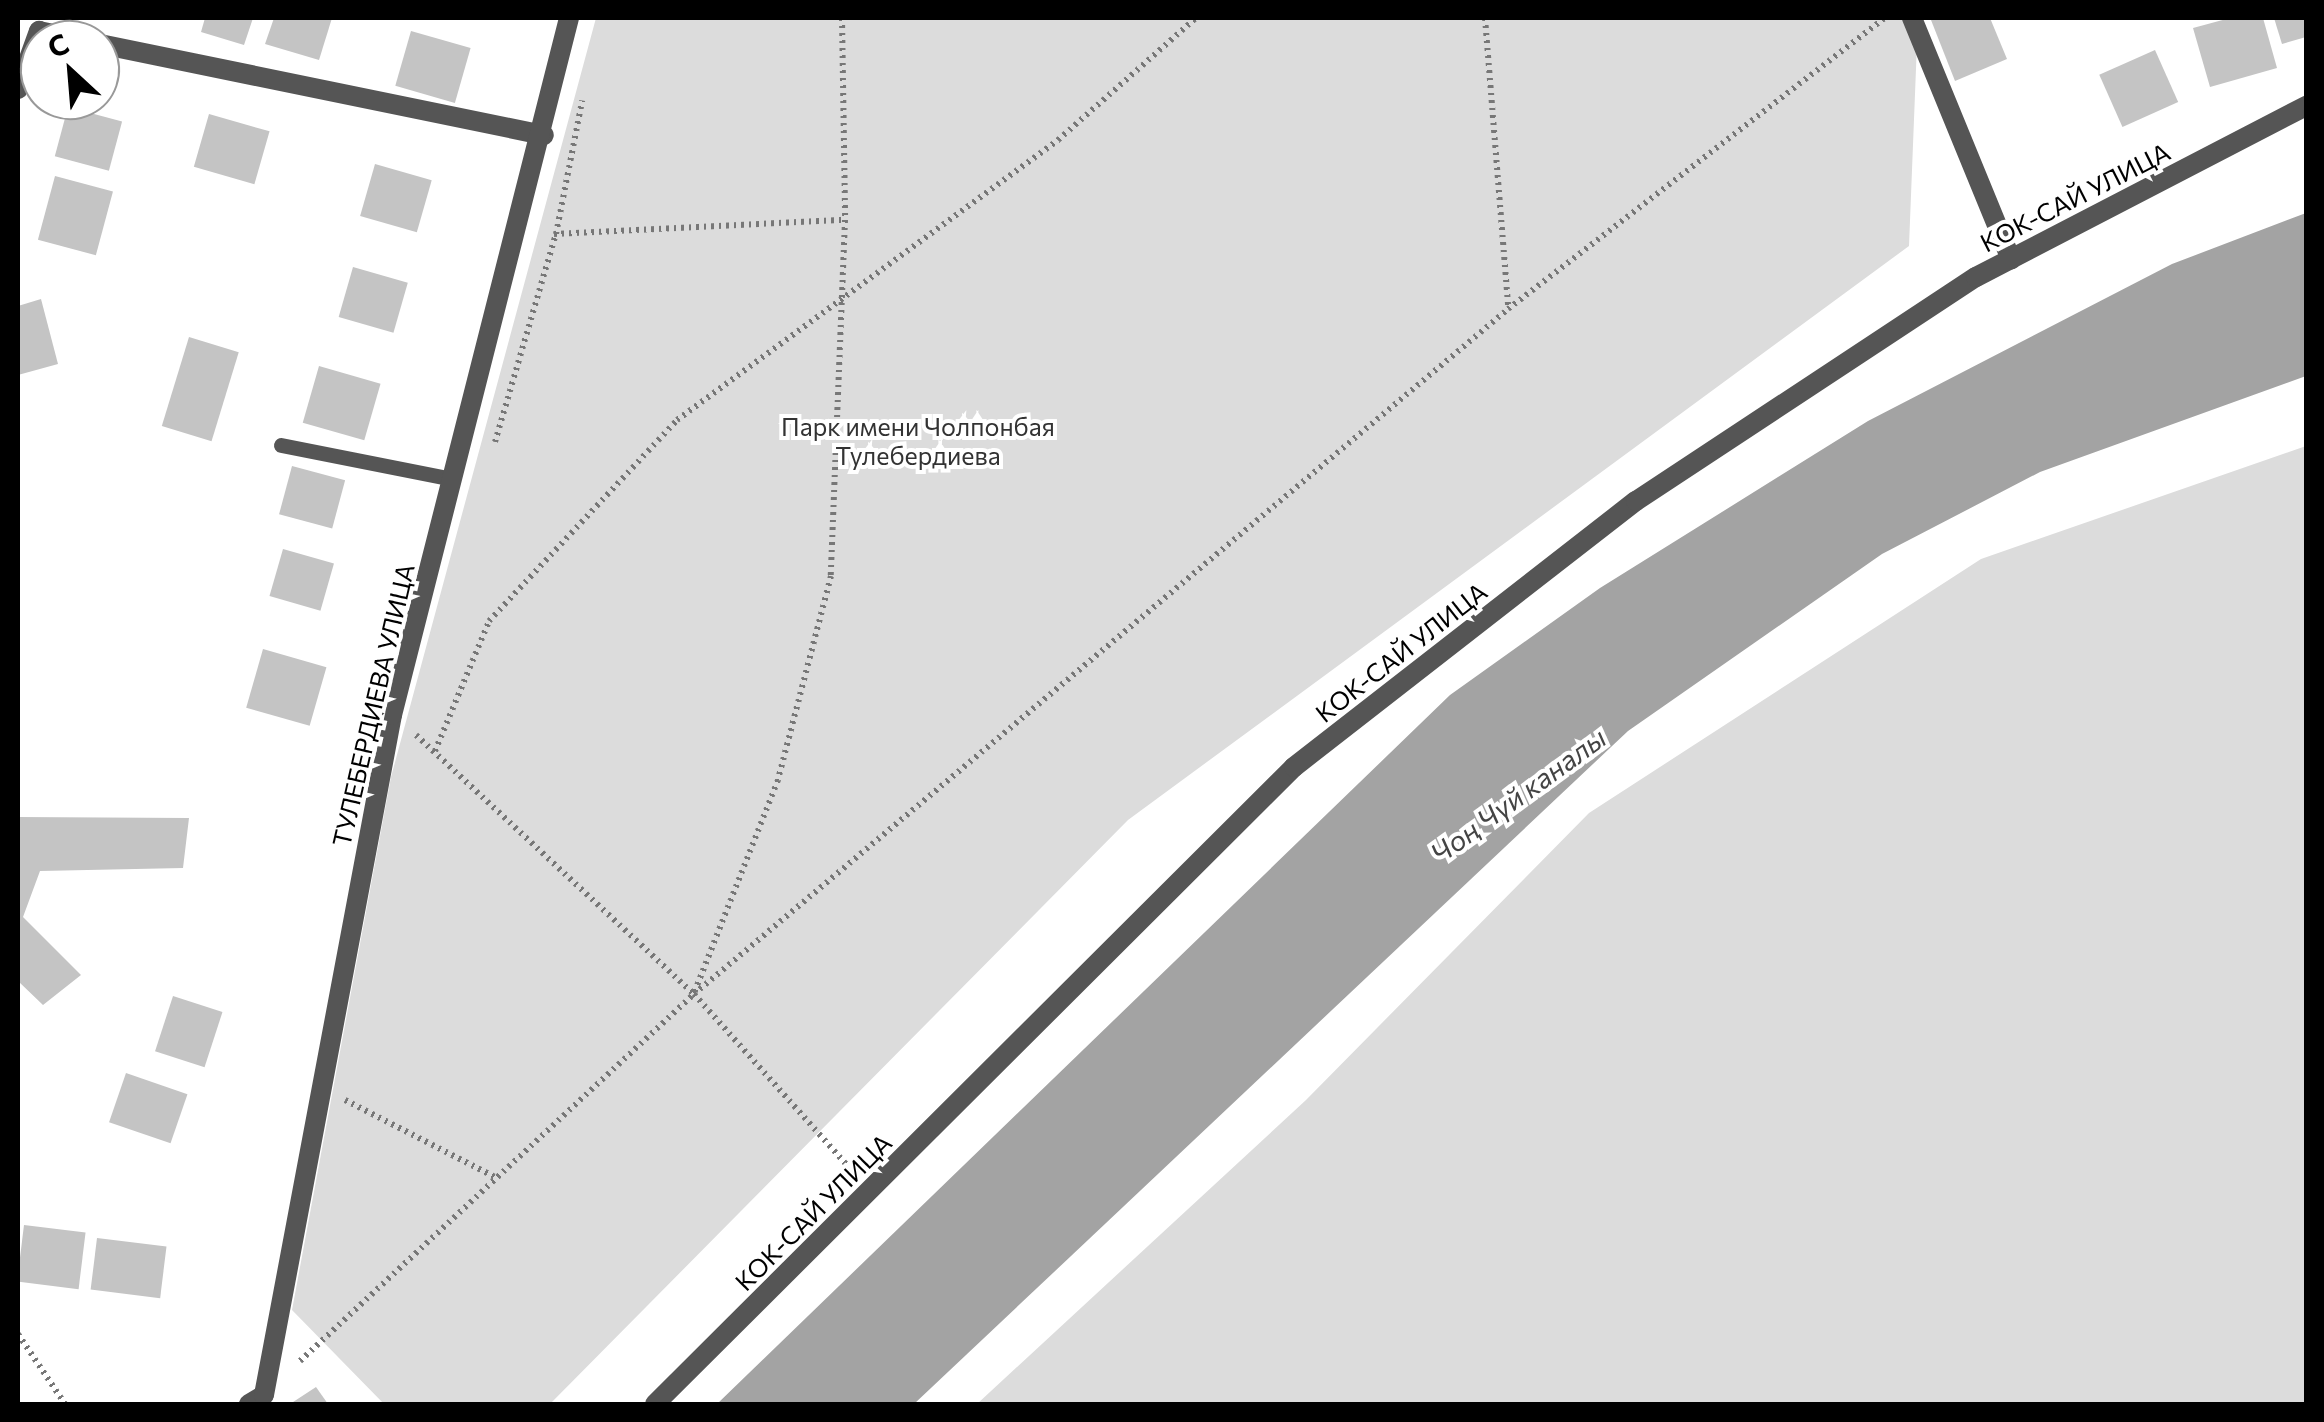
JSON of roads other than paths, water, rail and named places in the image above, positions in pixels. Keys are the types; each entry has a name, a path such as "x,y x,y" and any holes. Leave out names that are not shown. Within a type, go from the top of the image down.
{"street":[{"name":"ТУЛЕБЕРДИЕВА УЛИЦА","path":"249,1404 264,1394 392,715 544,135 569,18"},
{"path":"1912,18 2010,258"},
{"path":"120,48 544,135"},
{"name":"КОК-САЙ УЛИЦА","path":"654,1404 1294,768 1636,501 2010,258 2306,106"}],"lane":[{"path":"281,446 453,479"}],"water":[{"name":"Чоң Чүй каналы","path":"2306,213 2306,376 2040,472 1882,554 1628,731 914,1404 717,1404 1450,695 1600,588 1868,421 2172,264"}],"park label":[{"name":"Парк имени Чолпонбая Тулебердиева","path":"918,442"}]}
